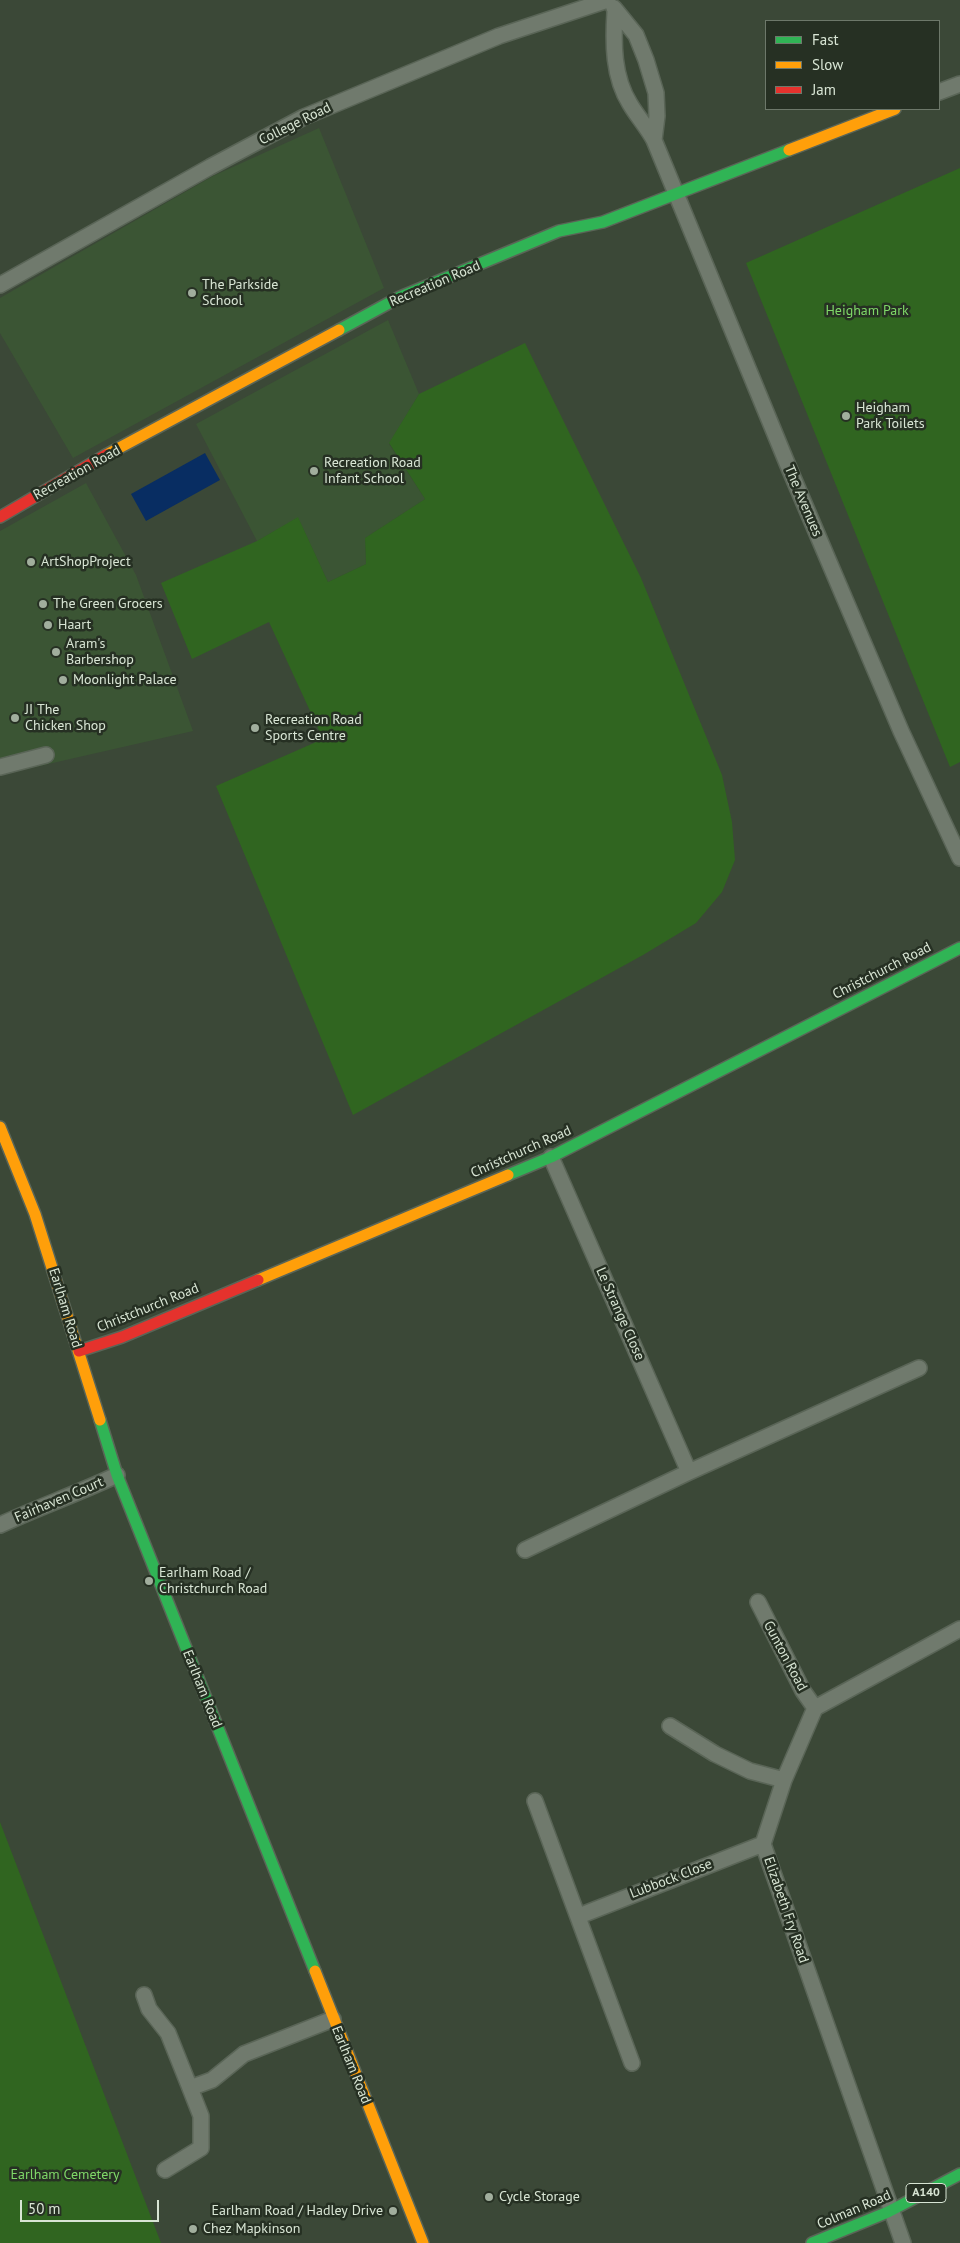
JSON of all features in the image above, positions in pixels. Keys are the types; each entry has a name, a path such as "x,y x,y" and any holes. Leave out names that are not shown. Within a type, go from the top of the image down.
{"main road":[{"name":"Recreation Road","path":"0,517 77,471 400,297 559,231 603,222 892,110"},
{"name":"Christchurch Road","path":"79,1351 122,1337 551,1157 960,948"},
{"name":"Earlham Road","path":"0,1127 35,1214 79,1351 86,1382 117,1475 423,2243"},
{"name":"Colman Road","path":"812,2243 858,2227 960,2174"}],"street":[{"path":"611,4 636,35 646,60 656,93 657,116 654,140"},
{"name":"The Avenues","path":"611,4 613,43 618,73 630,104 654,140 789,468 901,731 960,858"},
{"name":"College Road","path":"0,285 210,167 304,117 499,36 611,4"},
{"path":"940,92 960,84"},
{"path":"0,767 46,755"},
{"name":"Le Strange Close","path":"551,1157 689,1472"},
{"path":"526,1550 689,1472 919,1368"},
{"name":"Fairhaven Court","path":"0,1525 38,1507 80,1492 117,1475"},
{"name":"Gunton Road","path":"758,1602 802,1691 816,1708"},
{"path":"816,1708 960,1630"},
{"name":"Elizabeth Fry Road","path":"816,1708 784,1780 764,1844 903,2243"},
{"path":"670,1726 715,1754 750,1771 784,1780"},
{"path":"535,1801 632,2063"},
{"name":"Lubbock Close","path":"579,1916 764,1844"},
{"path":"144,1995 149,2009 168,2033 201,2116 201,2148 166,2170"},
{"path":"190,2088 212,2080 244,2054 333,2019"}],"shaded area":[{"name":"The Parkside School","path":"319,128 384,288 73,458 0,333 0,298 213,176"},
{"name":"Recreation Road Infant School","path":"388,320 419,394 389,444 425,499 365,538 366,564 328,582 298,518 257,541 196,424"},
{"path":"86,483 136,575 193,731 0,775 0,531"}],"green space":[{"name":"Heigham Park","path":"960,168 960,762 950,767 746,263"},
{"path":"525,343 641,578 722,775 732,822 735,860 722,892 696,923 643,955 353,1115 216,786 323,739 269,622 192,659 161,583 257,541 298,517 328,582 366,564 365,538 425,499 389,443 419,394"},
{"name":"Earlham Cemetery","path":"0,1822 161,2243 0,2243"}],"water":[{"path":"205,453 220,480 146,521 131,494"}],"traffic: fast":[{"path":"339,330 400,297 559,231 603,222 789,150"},
{"path":"508,1175 551,1157 960,948"},
{"path":"100,1420 117,1475 315,1971"},
{"path":"812,2243 888,2212 960,2174"}],"traffic: slow":[{"path":"789,150 892,110"},
{"path":"106,455 339,330"},
{"path":"0,1127 35,1214 100,1420"},
{"path":"258,1280 508,1175"},
{"path":"315,1971 423,2243"}],"traffic: jam":[{"path":"0,517 106,455"},
{"path":"79,1351 122,1337 258,1280"}],"place":[{"name":"The Parkside School","path":"192,293"},
{"name":"Heigham Park Toilets","path":"846,416"},
{"name":"Recreation Road Infant School","path":"314,471"},
{"name":"ArtShopProject","path":"31,562"},
{"name":"The Green Grocers","path":"43,604"},
{"name":"Haart","path":"48,625"},
{"name":"Aram's Barbershop","path":"56,652"},
{"name":"Moonlight Palace","path":"63,680"},
{"name":"JI The Chicken Shop","path":"15,718"},
{"name":"Recreation Road Sports Centre","path":"255,728"},
{"name":"Earlham Road / Christchurch Road","path":"149,1581"},
{"name":"Cycle Storage","path":"489,2197"},
{"name":"Earlham Road / Hadley Drive","path":"393,2211"},
{"name":"Chez Mapkinson","path":"193,2229"}]}
